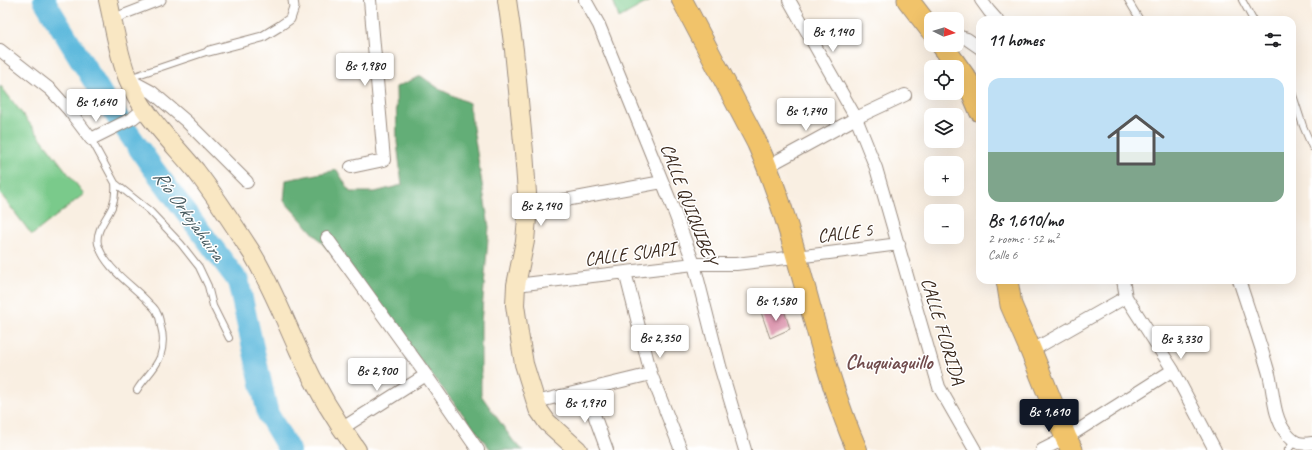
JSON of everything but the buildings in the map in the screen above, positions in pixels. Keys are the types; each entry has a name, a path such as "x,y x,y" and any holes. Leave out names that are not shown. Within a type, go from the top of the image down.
{"highway":[{"path":"908,0 924,21"},
{"path":"947,52 967,80 976,101"},
{"path":"1008,284 1011,305 1069,444"}],"main road":[{"path":"108,0 138,113 196,172 252,254 273,294 317,389 341,429 357,450"},
{"path":"506,0 515,57 528,207 525,241 516,285 515,305 519,333 524,364 538,409 546,422 578,450"},
{"path":"682,0 757,142 768,166 797,257 830,376 857,450"}],"street":[{"path":"112,19 161,0"},
{"path":"209,51 262,37 290,19 294,7 293,0"},
{"path":"351,167 384,160 370,0"},
{"name":"CALLE FLORIDA","path":"789,0 856,118 876,168 939,387 975,450"},
{"path":"981,0 994,16"},
{"name":"CALLE QUIQUIBEY","path":"589,2 694,264 720,366 745,450"},
{"path":"964,38 976,45"},
{"path":"0,50 51,90 69,110 90,139 111,130 138,113"},
{"path":"128,79 152,92 186,121 247,182"},
{"path":"768,166 856,118 905,95"},
{"path":"528,207 662,182"},
{"path":"326,238 426,375 478,450"},
{"name":"CALLE 5","path":"797,257 898,244"},
{"name":"CALLE SUAPI","path":"516,285 694,264 736,264 797,257"},
{"path":"625,272 651,374 681,450"},
{"path":"1124,284 1126,297 1173,370 1215,450"},
{"path":"1240,284 1269,375 1279,421 1286,432 1291,446 1312,443"},
{"path":"1031,351 1126,297"},
{"path":"1042,450 1069,444 1173,370"},
{"path":"536,402 651,374"},
{"path":"341,429 426,375"},
{"path":"585,390 607,450"}],"lane":[{"path":"1128,0 1138,16"},
{"path":"1242,0 1251,16"},
{"path":"128,79 209,51"},
{"path":"1296,104 1312,147"},
{"path":"90,139 115,183 150,211 181,244 198,267 208,286 213,306 229,338"},
{"path":"115,183 115,198 99,232 98,242 104,256 121,278 144,297 157,312 163,333 163,345 160,358 152,372 142,382 137,390"}],"green space":[{"path":"613,0 651,0 619,18"},
{"path":"421,76 441,90 469,103 489,227 481,323 481,395 514,442 523,450 491,450 364,292 284,201 286,180 337,170 350,192 375,192 402,185 397,142 396,87"},
{"path":"0,85 84,194 32,235 0,193"}],"waterway":[{"name":"Río Orkojahuira","path":"44,0 106,101 152,167 238,281 268,414 289,450"}],"district":[{"name":"Chuquiaguillo","path":"889,362"}]}
